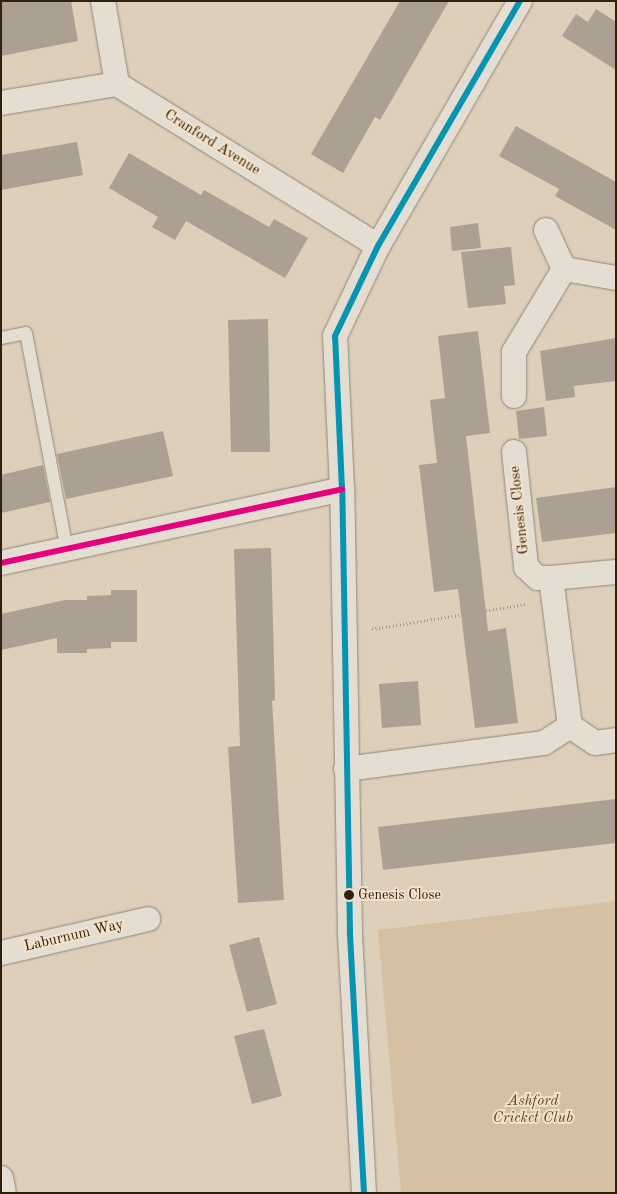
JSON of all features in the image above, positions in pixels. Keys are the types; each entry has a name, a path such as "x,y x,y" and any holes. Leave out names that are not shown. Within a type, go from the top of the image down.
{"street":[{"path":"1,104 117,84 103,1"},
{"path":"364,1193 350,932 342,488 335,336 378,246 520,1"},
{"name":"Cranford Avenue","path":"117,84 378,246"},
{"path":"546,230 564,270"},
{"path":"564,270 616,278"},
{"path":"514,396 514,352 564,270"},
{"name":"Genesis Close","path":"514,452 526,567 553,589 616,572"},
{"path":"1,564 342,488"},
{"path":"553,589 570,726 595,743 616,740"},
{"path":"346,769 544,743 570,726"},
{"name":"Laburnum Way","path":"1,953 148,919"},
{"path":"1,1178 4,1193"}],"lane":[{"path":"1,338 26,333 67,549"}],"path":[{"path":"344,633 553,589"}],"green space":[{"name":"Ashford Cricket Club","path":"616,901 616,1193 401,1193 378,930"}],"building":[{"path":"1,1 71,1 78,41 1,56"},
{"path":"400,1 449,1 380,120 375,117 343,173 311,154"},
{"path":"596,9 616,22 616,70 562,36 576,14 588,22"},
{"path":"516,126 616,182 616,230 555,196 559,189 499,156"},
{"path":"77,142 83,175 1,190 1,155"},
{"path":"129,153 201,195 204,190 269,227 274,219 308,238 285,278 186,221 175,240 152,227 158,217 109,188"},
{"path":"478,223 481,248 452,251 450,227"},
{"path":"511,247 515,285 504,286 506,304 468,308 461,252"},
{"path":"268,319 270,452 231,452 228,320"},
{"path":"478,331 490,433 466,436 488,631 506,628 518,723 475,728 458,589 434,592 419,465 437,463 430,400 445,398 438,336"},
{"path":"616,338 616,381 574,386 575,397 546,401 540,351"},
{"path":"544,407 547,436 519,439 516,411"},
{"path":"163,431 173,476 66,499 57,454"},
{"path":"43,465 50,502 1,513 1,475"},
{"path":"616,487 616,533 542,542 536,498"},
{"path":"271,548 275,700 272,701 284,900 238,903 228,747 240,746 234,549"},
{"path":"111,590 137,590 137,642 111,642 111,648 87,649 87,653 57,653 57,638 1,650 1,614 65,600 87,600 87,596 111,595"},
{"path":"418,681 421,725 382,728 379,684"},
{"path":"616,799 616,843 383,870 378,827"},
{"path":"259,937 277,1004 247,1012 229,945"},
{"path":"264,1029 282,1096 252,1104 234,1036"}],"transit line":[{"path":"364,1193 350,932 342,489 335,336 378,246 520,1"},
{"path":"1,563 342,489"}],"place":[{"name":"Genesis Close","path":"349,895"}]}
